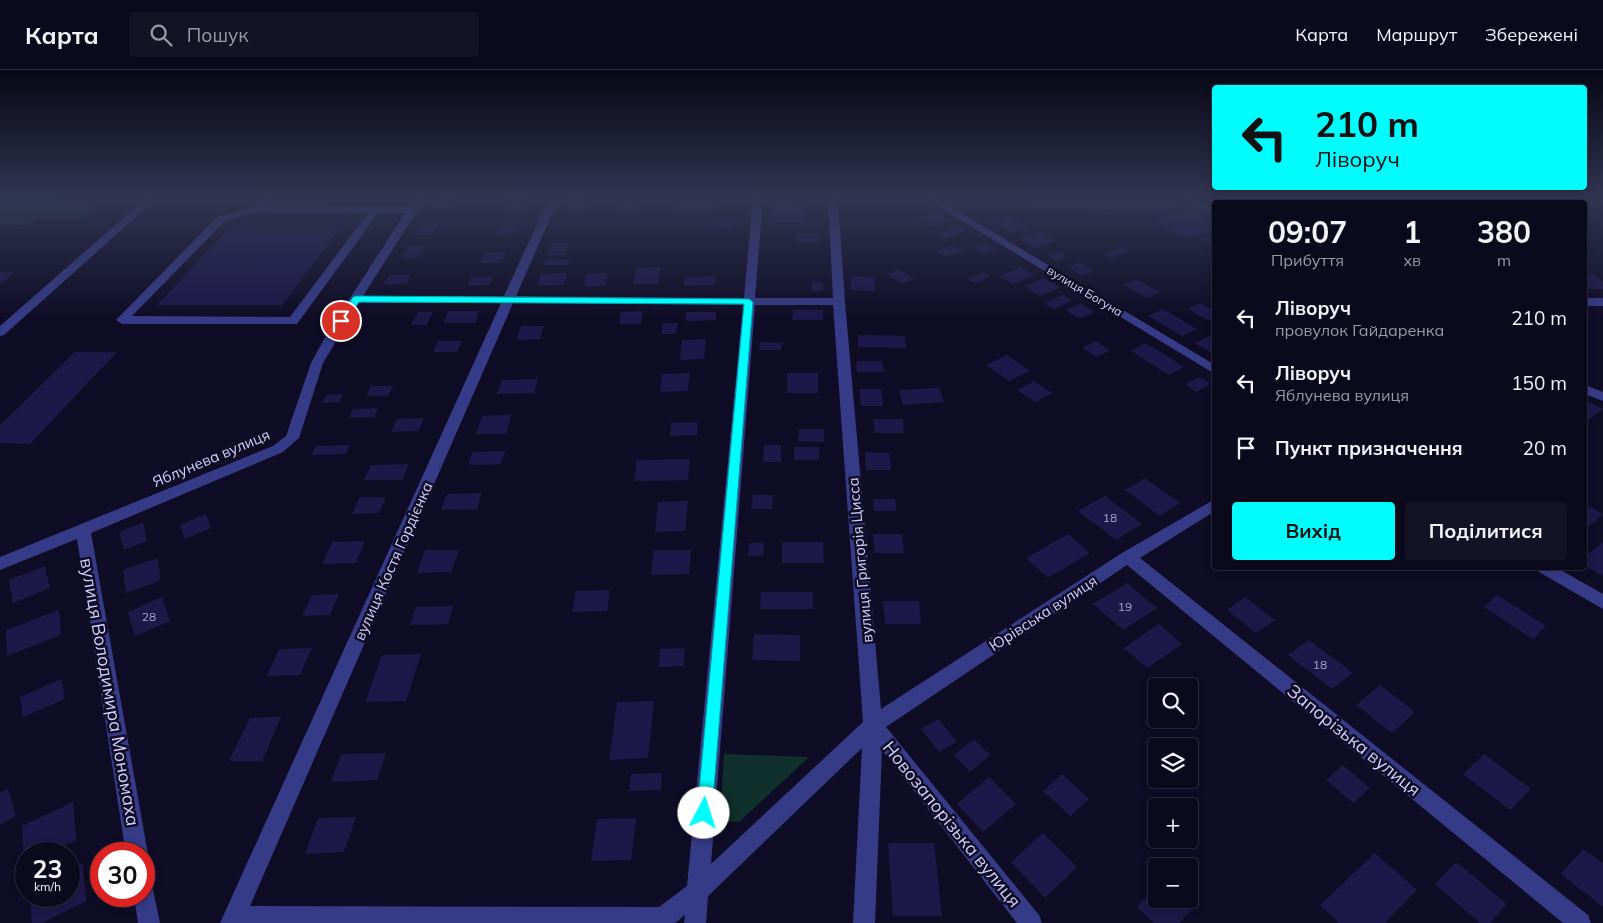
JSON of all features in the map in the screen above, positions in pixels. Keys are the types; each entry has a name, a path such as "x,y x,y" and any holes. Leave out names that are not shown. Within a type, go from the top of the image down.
{"street":[{"path":"0,332 107,238"},
{"path":"203,238 122,320 293,321 354,238"},
{"name":"Яблунева вулиця","path":"0,564 278,450 292,438 317,363 334,332 395,238"},
{"name":"вулиця Костя Гордієнка","path":"233,920 536,238"},
{"path":"695,923 755,238"},
{"name":"вулиця Григорія Цисса","path":"835,238 873,725 864,923"},
{"name":"вулиця Богуна","path":"995,238 1212,368"},
{"path":"356,299 839,302"},
{"path":"1587,302 1603,302"},
{"path":"1587,390 1603,397"},
{"name":"Юрівська вулиця","path":"233,920 663,918 698,892 873,725 1128,557 1212,506"},
{"name":"вулиця Володимира Мономаха","path":"83,530 135,842"},
{"name":"Запорізька вулиця","path":"1128,557 1580,923"},
{"path":"1548,570 1603,602"},
{"name":"Новозапорізька вулиця","path":"873,725 1031,923"},
{"path":"146,907 149,923"}],"green space":[{"path":"724,754 809,757 739,822 720,821"}],"building":[{"path":"220,238 333,238 282,305 157,305"},
{"path":"797,238 819,238 819,243 796,243"},
{"path":"1049,238 1055,241 1036,249 1020,239"},
{"path":"1212,238 1212,245 1200,239"},
{"path":"550,243 569,243 565,255 546,255"},
{"path":"984,243 997,250 983,255 971,248"},
{"path":"953,244 964,251 945,257 935,251"},
{"path":"425,245 419,258 402,258 409,246"},
{"path":"1121,247 1128,251 1112,258 1104,254"},
{"path":"1058,251 1068,257 1058,261 1047,255"},
{"path":"506,252 502,263 480,263 484,253"},
{"path":"570,259 568,265 543,265 545,260"},
{"path":"1079,262 1094,271 1082,276 1068,267"},
{"path":"661,267 658,284 633,284 636,268"},
{"path":"1021,267 1035,275 1012,284 999,276"},
{"path":"899,269 914,279 902,284 887,274"},
{"path":"0,272 15,272 0,285"},
{"path":"984,272 990,277 974,283 967,279"},
{"path":"567,273 564,285 537,286 541,274"},
{"path":"608,273 605,286 584,287 587,274"},
{"path":"1587,274 1594,274 1603,282 1603,289 1587,289"},
{"path":"389,275 411,275 406,284 384,284"},
{"path":"493,276 490,285 467,286 471,277"},
{"path":"715,276 715,285 684,286 685,277"},
{"path":"851,276 875,277 875,291 851,290"},
{"path":"1044,278 1060,288 1040,296 1024,286"},
{"path":"1136,279 1160,292 1147,298 1123,285"},
{"path":"812,282 823,282 823,291 811,291"},
{"path":"1063,295 1072,301 1054,309 1044,303"},
{"path":"1081,303 1095,312 1079,319 1065,310"},
{"path":"1200,303 1212,309 1212,322 1188,309"},
{"path":"793,309 823,310 823,320 792,320"},
{"path":"1163,309 1197,329 1182,336 1148,316"},
{"path":"448,311 479,311 475,323 443,323"},
{"path":"643,311 641,324 619,324 621,312"},
{"path":"418,312 433,312 427,325 411,325"},
{"path":"686,312 716,312 716,320 685,321"},
{"path":"663,323 678,323 676,334 661,334"},
{"path":"521,326 544,326 540,339 517,340"},
{"path":"858,335 905,336 906,348 858,347"},
{"path":"1212,335 1212,353 1195,343"},
{"path":"706,339 704,359 680,360 682,340"},
{"path":"438,341 462,341 457,352 433,352"},
{"path":"1096,341 1110,351 1096,357 1082,348"},
{"path":"760,342 782,343 781,350 759,350"},
{"path":"1146,343 1184,367 1169,375 1131,351"},
{"path":"75,352 117,352 30,444 0,443 0,425"},
{"path":"1007,355 1030,371 1009,381 986,365"},
{"path":"856,361 882,361 884,372 857,372"},
{"path":"690,373 688,391 660,392 662,374"},
{"path":"787,373 818,373 818,393 787,393"},
{"path":"1200,377 1211,384 1196,392 1185,384"},
{"path":"538,379 534,393 497,394 502,380"},
{"path":"1034,381 1052,393 1035,402 1017,390"},
{"path":"371,386 393,386 388,396 366,396"},
{"path":"939,388 944,402 903,405 899,390"},
{"path":"859,389 881,389 883,406 861,406"},
{"path":"343,394 339,402 322,403 327,395"},
{"path":"1587,401 1603,409 1587,421"},
{"path":"378,408 374,417 349,418 353,409"},
{"path":"511,415 506,434 476,434 482,416"},
{"path":"424,418 418,431 391,432 397,419"},
{"path":"873,419 903,419 904,433 875,433"},
{"path":"698,422 697,435 670,436 671,423"},
{"path":"799,429 824,429 824,442 798,441"},
{"path":"350,445 346,454 311,455 316,446"},
{"path":"764,445 781,445 781,462 763,462"},
{"path":"794,447 819,447 819,460 794,460"},
{"path":"505,451 501,464 468,465 472,452"},
{"path":"865,452 889,453 891,470 866,470"},
{"path":"690,459 688,480 634,481 637,460"},
{"path":"409,464 402,480 364,480 371,465"},
{"path":"1145,478 1180,503 1160,516 1125,490"},
{"path":"482,493 477,509 441,510 447,494"},
{"path":"753,495 773,495 772,509 751,509"},
{"path":"1105,496 1142,524 1116,540 1078,511"},
{"path":"360,497 386,497 379,513 352,514"},
{"path":"873,499 895,499 897,511 874,511"},
{"path":"688,501 685,531 655,532 658,502"},
{"path":"1587,505 1603,514 1587,528"},
{"path":"206,514 211,528 185,539 180,525"},
{"path":"143,523 147,541 124,550 119,532"},
{"path":"873,534 902,534 904,553 875,553"},
{"path":"1068,534 1090,553 1048,578 1026,558"},
{"path":"365,541 356,563 322,564 332,542"},
{"path":"782,542 823,542 824,563 782,563"},
{"path":"1603,542 1603,576 1587,566 1587,555"},
{"path":"749,543 764,543 763,556 748,556"},
{"path":"425,550 459,550 451,572 417,573"},
{"path":"654,550 691,550 689,574 651,575"},
{"path":"157,558 161,580 126,593 123,570"},
{"path":"45,566 50,588 13,603 9,580"},
{"path":"1127,583 1157,608 1123,630 1093,604"},
{"path":"610,590 607,611 572,612 576,591"},
{"path":"761,592 813,592 813,609 760,609"},
{"path":"339,594 330,615 302,616 312,595"},
{"path":"1497,595 1546,626 1533,639 1484,607"},
{"path":"162,597 170,621 135,636 128,612"},
{"path":"1245,597 1275,620 1256,633 1227,610"},
{"path":"883,601 919,601 921,624 885,624"},
{"path":"453,606 448,624 410,625 416,607"},
{"path":"59,610 61,635 7,656 6,630"},
{"path":"1159,624 1182,644 1147,668 1124,648"},
{"path":"754,634 800,635 800,661 752,660"},
{"path":"1309,640 1353,673 1332,689 1288,655"},
{"path":"312,648 300,675 267,676 279,649"},
{"path":"685,648 683,666 659,667 660,649"},
{"path":"421,654 406,701 365,702 382,655"},
{"path":"61,679 65,699 23,717 20,697"},
{"path":"1380,685 1415,712 1392,733 1356,705"},
{"path":"654,701 648,758 609,760 617,702"},
{"path":"281,717 262,761 229,761 250,718"},
{"path":"939,719 957,742 939,752 921,729"},
{"path":"974,739 990,755 970,772 954,755"},
{"path":"386,753 377,780 331,782 341,754"},
{"path":"1484,754 1531,789 1510,810 1463,774"},
{"path":"1343,765 1370,788 1353,803 1326,780"},
{"path":"662,773 661,790 629,791 631,774"},
{"path":"1062,774 1089,799 1070,816 1043,791"},
{"path":"989,777 1016,804 983,832 957,804"},
{"path":"8,788 16,816 0,825 0,793"},
{"path":"73,802 76,840 72,842 23,842 22,826"},
{"path":"356,817 344,852 305,854 318,818"},
{"path":"636,818 631,860 591,861 597,819"},
{"path":"1043,833 1077,867 1045,898 1011,862"},
{"path":"888,843 934,843 942,916 893,916"},
{"path":"1583,849 1603,863 1603,907 1561,874"},
{"path":"1375,853 1417,890 1385,923 1339,923 1320,905"},
{"path":"1456,862 1507,904 1490,923 1480,923 1435,884"},
{"path":"83,863 86,901 80,904 80,864"},
{"path":"1148,895 1148,908 1193,908 1179,923 1154,923 1137,907"},
{"path":"31,907 74,907 42,923 32,923"}],"route":[{"path":"341,321 356,299 749,302 704,813"}]}
